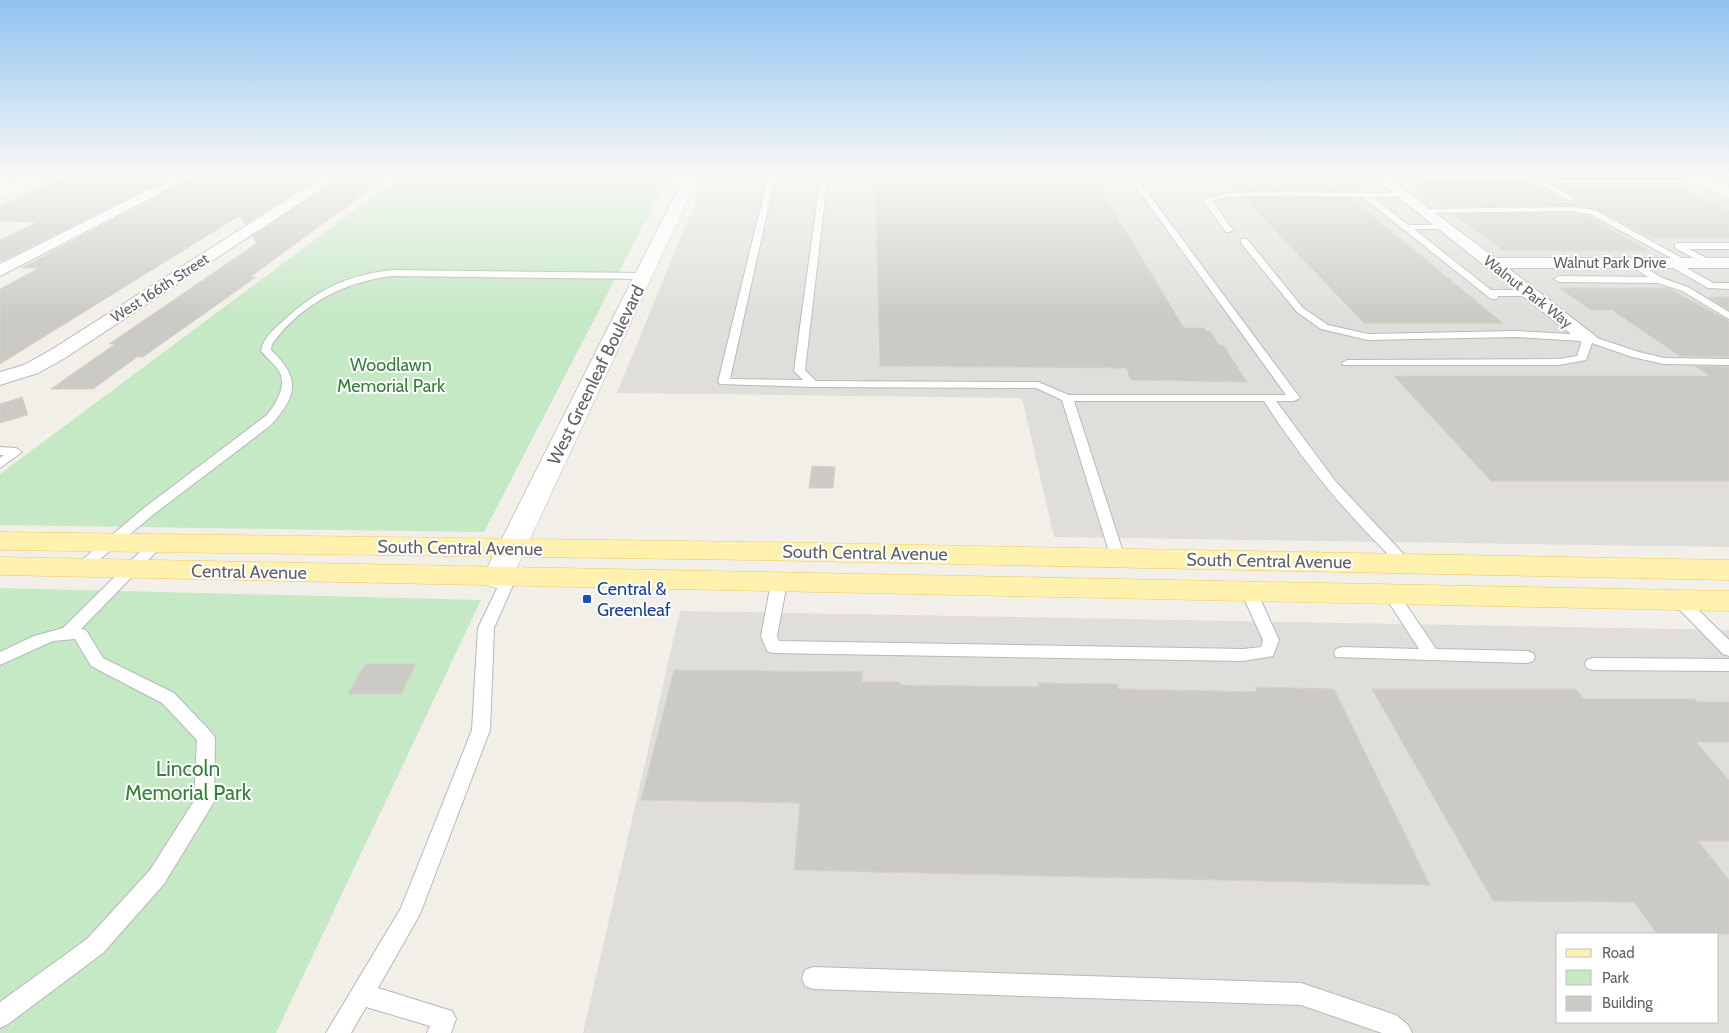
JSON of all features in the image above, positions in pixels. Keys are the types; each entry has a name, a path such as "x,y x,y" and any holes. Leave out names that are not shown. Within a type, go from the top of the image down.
{"main road":[{"name":"South Central Avenue","path":"0,541 765,551 1729,570"},
{"path":"1405,563 1452,596"},
{"name":"Central Avenue","path":"0,566 503,578"},
{"path":"1683,569 1722,601"},
{"name":"South Central Avenue","path":"503,578 1722,601"}],"street":[{"path":"0,271 97,221"},
{"name":"West 166th Street","path":"58,354 262,221"},
{"name":"West Greenleaf Boulevard","path":"503,578 511,549 670,221"},
{"name":"Walnut Park Way","path":"1436,221 1588,338"},
{"name":"Walnut Park Drive","path":"1490,263 1729,263"},
{"path":"0,379 31,369 58,354"}],"lane":[{"path":"761,221 724,382 1038,385 1067,398 1294,398 1166,221"},
{"path":"813,384 799,371 819,221"},
{"path":"1223,221 1229,230"},
{"path":"1398,221 1491,295 1530,293"},
{"path":"1608,221 1679,263 1711,286 1729,286"},
{"path":"1405,227 1445,228"},
{"path":"1244,241 1300,310 1325,327 1368,337 1516,334 1588,338 1636,355 1664,361 1729,362"},
{"path":"1709,263 1678,246 1729,246"},
{"path":"1552,263 1576,279"},
{"path":"1633,263 1659,280 1685,289 1729,316"},
{"path":"81,568 132,522 180,489 267,422 278,411 286,390 286,373 266,350 266,344 314,298 328,289 355,279 392,273 645,276"},
{"path":"1559,279 1659,280"},
{"path":"1347,363 1559,362 1582,358 1588,338"},
{"path":"1067,398 1118,558"},
{"path":"1268,398 1285,426 1367,527 1405,563"},
{"path":"0,451 16,452 0,464"},
{"path":"70,631 156,544"},
{"path":"338,1033 410,914 481,730 486,628 503,578"},
{"path":"779,583 770,636 773,647 1243,655 1267,652 1271,640 1249,592"},
{"path":"1392,594 1431,655"},
{"path":"1679,600 1729,650"},
{"path":"0,659 54,634 70,631 80,634 97,662 168,698 206,738 204,802 157,877 94,946 0,1016"},
{"path":"1342,652 1527,657"},
{"path":"1593,664 1729,665"},
{"path":"813,978 1300,994 1388,1023 1400,1033"},
{"path":"361,994 444,1019 439,1033"}],"shaded area":[{"path":"687,221 1729,221 1729,547 1054,537 1022,398 617,393"},
{"path":"680,611 1729,630 1729,1033 583,1033"}],"green space":[{"name":"Woodlawn Memorial Park","path":"340,221 645,221 484,532 0,525 0,474"},
{"name":"Lincoln Memorial Park","path":"0,588 481,600 276,1033 0,1033"}],"building":[{"path":"8,221 82,221 0,262 0,240 37,222"},
{"path":"110,221 231,221 0,364 0,289 39,268 21,268"},
{"path":"274,221 327,221 250,277 256,277 143,357 137,357 93,389 51,389 115,344 109,344 257,243 252,236"},
{"path":"876,221 1120,221 1184,328 1204,328 1205,331 1210,331 1219,345 1223,345 1247,382 1131,380 1126,368 880,366"},
{"path":"1266,221 1379,221 1503,323 1364,323"},
{"path":"1463,221 1598,221 1649,251 1504,251"},
{"path":"1620,221 1729,221 1729,238 1650,238"},
{"path":"1559,288 1666,288 1672,290 1729,321 1729,357 1680,356 1612,310 1591,310"},
{"path":"1708,297 1729,297 1729,310"},
{"path":"1695,366 1729,367 1729,481 1491,481 1394,376 1710,376"},
{"path":"22,397 28,415 0,423 0,404"},
{"path":"812,466 835,467 833,488 809,488"},
{"path":"365,664 416,664 401,694 348,694"},
{"path":"674,670 863,672 862,682 900,682 900,685 1039,687 1038,683 1117,684 1118,689 1257,692 1255,687 1334,689 1430,885 794,870 800,803 641,800"},
{"path":"1372,689 1576,689 1584,699 1695,699 1698,702 1729,702 1729,742 1696,742 1729,780 1729,841 1698,841 1729,880 1729,934 1656,933 1634,902 1493,901"}],"place":[{"name":"Central & Greenleaf","path":"587,599"}]}
